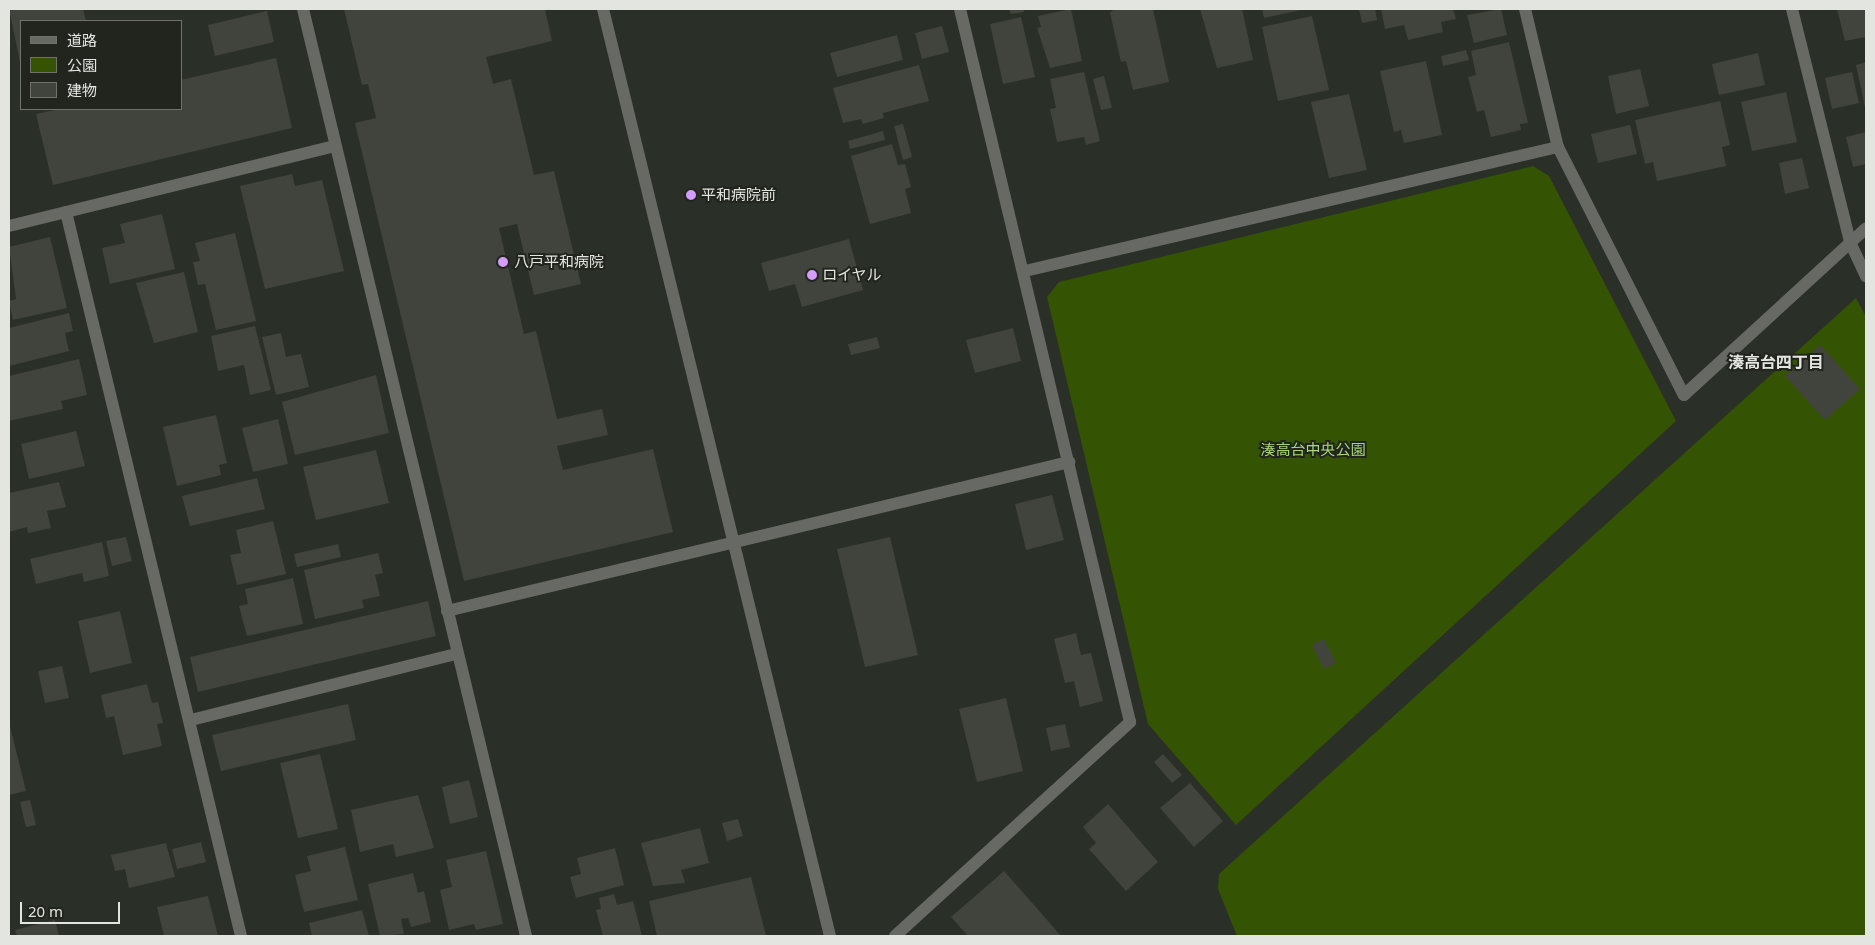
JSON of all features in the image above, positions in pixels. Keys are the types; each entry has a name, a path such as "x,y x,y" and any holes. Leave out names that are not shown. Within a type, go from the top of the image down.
{"street":[{"path":"303,9 456,654 526,936"},
{"path":"603,9 830,936"},
{"path":"895,936 1130,722 1025,271 960,9"},
{"path":"1525,9 1558,147 1684,395 1866,228"},
{"path":"1792,9 1850,242 1866,276"},
{"path":"9,226 335,146"},
{"path":"1025,271 1558,147"},
{"path":"66,212 191,720 241,936"},
{"path":"447,611 733,545 1069,462"},
{"path":"191,720 456,654"}],"green space":[{"name":"湊高台中央公園","path":"1533,166 1549,176 1676,421 1236,825 1148,724 1047,297 1059,282"},
{"path":"1856,298 1866,317 1866,936 1237,936 1218,889 1219,874"}],"building":[{"path":"9,9 83,9 86,20 20,20 20,62"},
{"name":"八戸平和病院","path":"344,9 545,9 552,41 486,57 493,84 511,79 534,175 554,171 581,284 534,295 517,224 499,228 524,334 536,331 557,419 602,409 608,435 557,446 563,470 653,449 673,532 464,581 355,123 376,118 368,84 362,85"},
{"path":"1009,9 1023,9 1024,12 1011,14"},
{"path":"1071,9 1082,61 1050,68 1037,28 1041,27 1038,16"},
{"path":"1114,9 1153,9 1169,82 1133,90 1126,61 1121,62 1110,13"},
{"path":"1200,9 1242,9 1253,60 1217,68"},
{"path":"1262,9 1301,9 1301,10 1264,18"},
{"path":"1359,9 1375,9 1377,20 1362,23"},
{"path":"1381,9 1453,9 1456,19 1441,22 1443,32 1408,40 1404,25 1385,29"},
{"path":"1501,9 1507,35 1474,43 1467,15"},
{"path":"1837,9 1866,9 1866,37 1845,41"},
{"path":"267,11 274,42 215,56 208,25"},
{"path":"1312,16 1329,90 1278,101 1262,27"},
{"path":"1021,17 1035,77 1003,84 990,24"},
{"path":"942,26 949,52 922,59 915,33"},
{"path":"897,35 903,60 837,77 830,53"},
{"path":"1509,42 1528,123 1520,124 1521,130 1491,137 1484,110 1477,112 1468,77 1476,75 1471,51"},
{"path":"1466,50 1469,60 1443,66 1441,56"},
{"path":"1758,53 1765,85 1719,95 1712,64"},
{"path":"276,58 292,128 53,185 36,114 55,110 182,110 182,80"},
{"path":"1426,61 1442,135 1404,143 1401,130 1394,132 1380,71"},
{"path":"1866,62 1866,107 1865,107 1856,65"},
{"path":"919,65 929,101 883,113 884,118 863,124 861,119 843,123 833,88"},
{"path":"1640,69 1649,106 1616,114 1608,76"},
{"path":"1084,72 1100,141 1086,145 1084,137 1057,142 1050,109 1056,108 1050,79"},
{"path":"1852,72 1859,103 1832,109 1825,78"},
{"path":"1104,76 1112,108 1101,110 1093,79"},
{"path":"1786,92 1797,142 1752,151 1741,102"},
{"path":"1349,94 1367,170 1329,178 1311,102"},
{"path":"1720,101 1730,145 1722,147 1726,166 1657,181 1653,162 1645,164 1635,120"},
{"path":"903,124 912,157 903,160 894,126"},
{"path":"1630,125 1637,154 1598,163 1591,134"},
{"path":"883,131 885,140 850,149 848,141"},
{"path":"1866,132 1866,164 1853,167 1846,137"},
{"path":"892,144 898,165 905,164 911,187 905,189 911,213 870,224 851,156"},
{"path":"1802,158 1809,188 1785,194 1779,163"},
{"path":"292,174 295,186 322,180 344,271 265,289 240,186"},
{"path":"162,214 175,269 110,284 102,248 125,243 120,224"},
{"path":"235,233 256,321 216,330 205,284 198,285 193,262 200,261 195,243"},
{"path":"50,237 67,308 13,320 9,301 16,299 9,247"},
{"name":"ロイヤル","path":"849,239 863,290 802,307 795,284 769,291 761,263"},
{"path":"184,272 198,332 154,343 136,283"},
{"path":"69,313 73,331 65,333 69,351 9,366 9,328"},
{"path":"255,326 271,390 250,395 244,365 218,371 211,336"},
{"path":"1013,328 1021,361 975,373 966,340"},
{"path":"281,333 286,357 301,354 309,387 276,395 262,337"},
{"path":"877,337 880,348 851,355 848,344"},
{"path":"1820,345 1860,389 1825,420 1785,376"},
{"path":"79,359 87,395 61,401 63,409 9,421 9,376"},
{"path":"376,375 389,433 295,455 282,402"},
{"path":"216,415 227,463 219,465 221,475 177,486 163,427"},
{"path":"278,419 288,464 253,472 242,428"},
{"path":"76,431 85,466 29,479 21,444"},
{"path":"376,450 389,503 316,520 303,467"},
{"path":"257,478 265,509 190,526 182,496"},
{"path":"59,482 66,507 47,511 51,528 28,533 27,527 9,532 9,493"},
{"path":"1052,495 1064,540 1026,550 1015,504"},
{"path":"273,521 286,574 237,585 230,555 241,553 236,530"},
{"path":"126,537 132,561 112,566 106,541"},
{"path":"890,537 918,655 865,667 837,549"},
{"path":"102,542 109,576 84,582 82,573 36,584 30,559"},
{"path":"338,544 341,557 297,567 294,554"},
{"path":"378,553 383,573 375,575 380,596 362,600 364,608 315,619 304,570"},
{"path":"293,578 303,624 247,636 239,606 248,604 245,589"},
{"path":"428,601 436,636 198,692 190,657"},
{"path":"120,611 132,663 90,673 78,621"},
{"path":"1076,633 1081,655 1091,653 1103,701 1080,707 1074,681 1065,683 1054,639"},
{"path":"1324,639 1336,663 1324,669 1312,645"},
{"path":"62,666 69,698 45,703 38,671"},
{"path":"147,684 152,703 158,702 163,723 157,724 162,746 123,755 114,716 106,718 101,695"},
{"path":"1006,698 1023,771 977,782 959,709"},
{"path":"348,704 356,740 221,771 212,735"},
{"path":"9,722 26,791 9,795"},
{"path":"1065,724 1070,747 1051,751 1046,728"},
{"path":"320,754 338,829 298,838 280,763"},
{"path":"1163,754 1182,775 1172,783 1154,762"},
{"path":"469,780 478,817 450,824 442,787"},
{"path":"1190,783 1223,821 1194,847 1160,808"},
{"path":"418,795 434,848 396,857 393,844 360,852 351,810"},
{"path":"30,800 36,825 26,827 20,802"},
{"path":"1108,804 1158,862 1126,891 1089,849 1096,843 1083,827"},
{"path":"738,819 743,836 727,841 722,823"},
{"path":"700,828 709,863 681,870 685,883 653,886 641,843"},
{"path":"201,842 206,862 177,869 172,849"},
{"path":"166,843 175,877 129,888 125,869 115,871 111,855"},
{"path":"345,847 358,900 304,912 295,875 311,871 307,856"},
{"path":"615,848 624,885 576,898 570,877 581,874 577,858"},
{"path":"486,851 503,924 476,930 474,924 449,930 440,890 452,887 446,860"},
{"path":"1004,871 1061,936 968,936 951,917"},
{"path":"413,873 418,893 424,891 431,922 411,927 408,918 401,919 404,934 380,936 368,884"},
{"path":"751,877 766,936 657,936 649,901"},
{"path":"614,894 617,905 633,901 642,936 603,936 596,910 601,909 599,898"},
{"path":"208,896 218,936 164,936 157,907"},
{"path":"362,910 369,936 312,936 309,923"},
{"path":"55,920 59,936 17,936 15,930"}],"place":[{"name":"平和病院前","path":"691,195"},
{"name":"八戸平和病院","path":"503,262"},
{"name":"ロイヤル","path":"812,275"}],"district":[{"name":"湊高台四丁目","path":"1776,362"}]}
